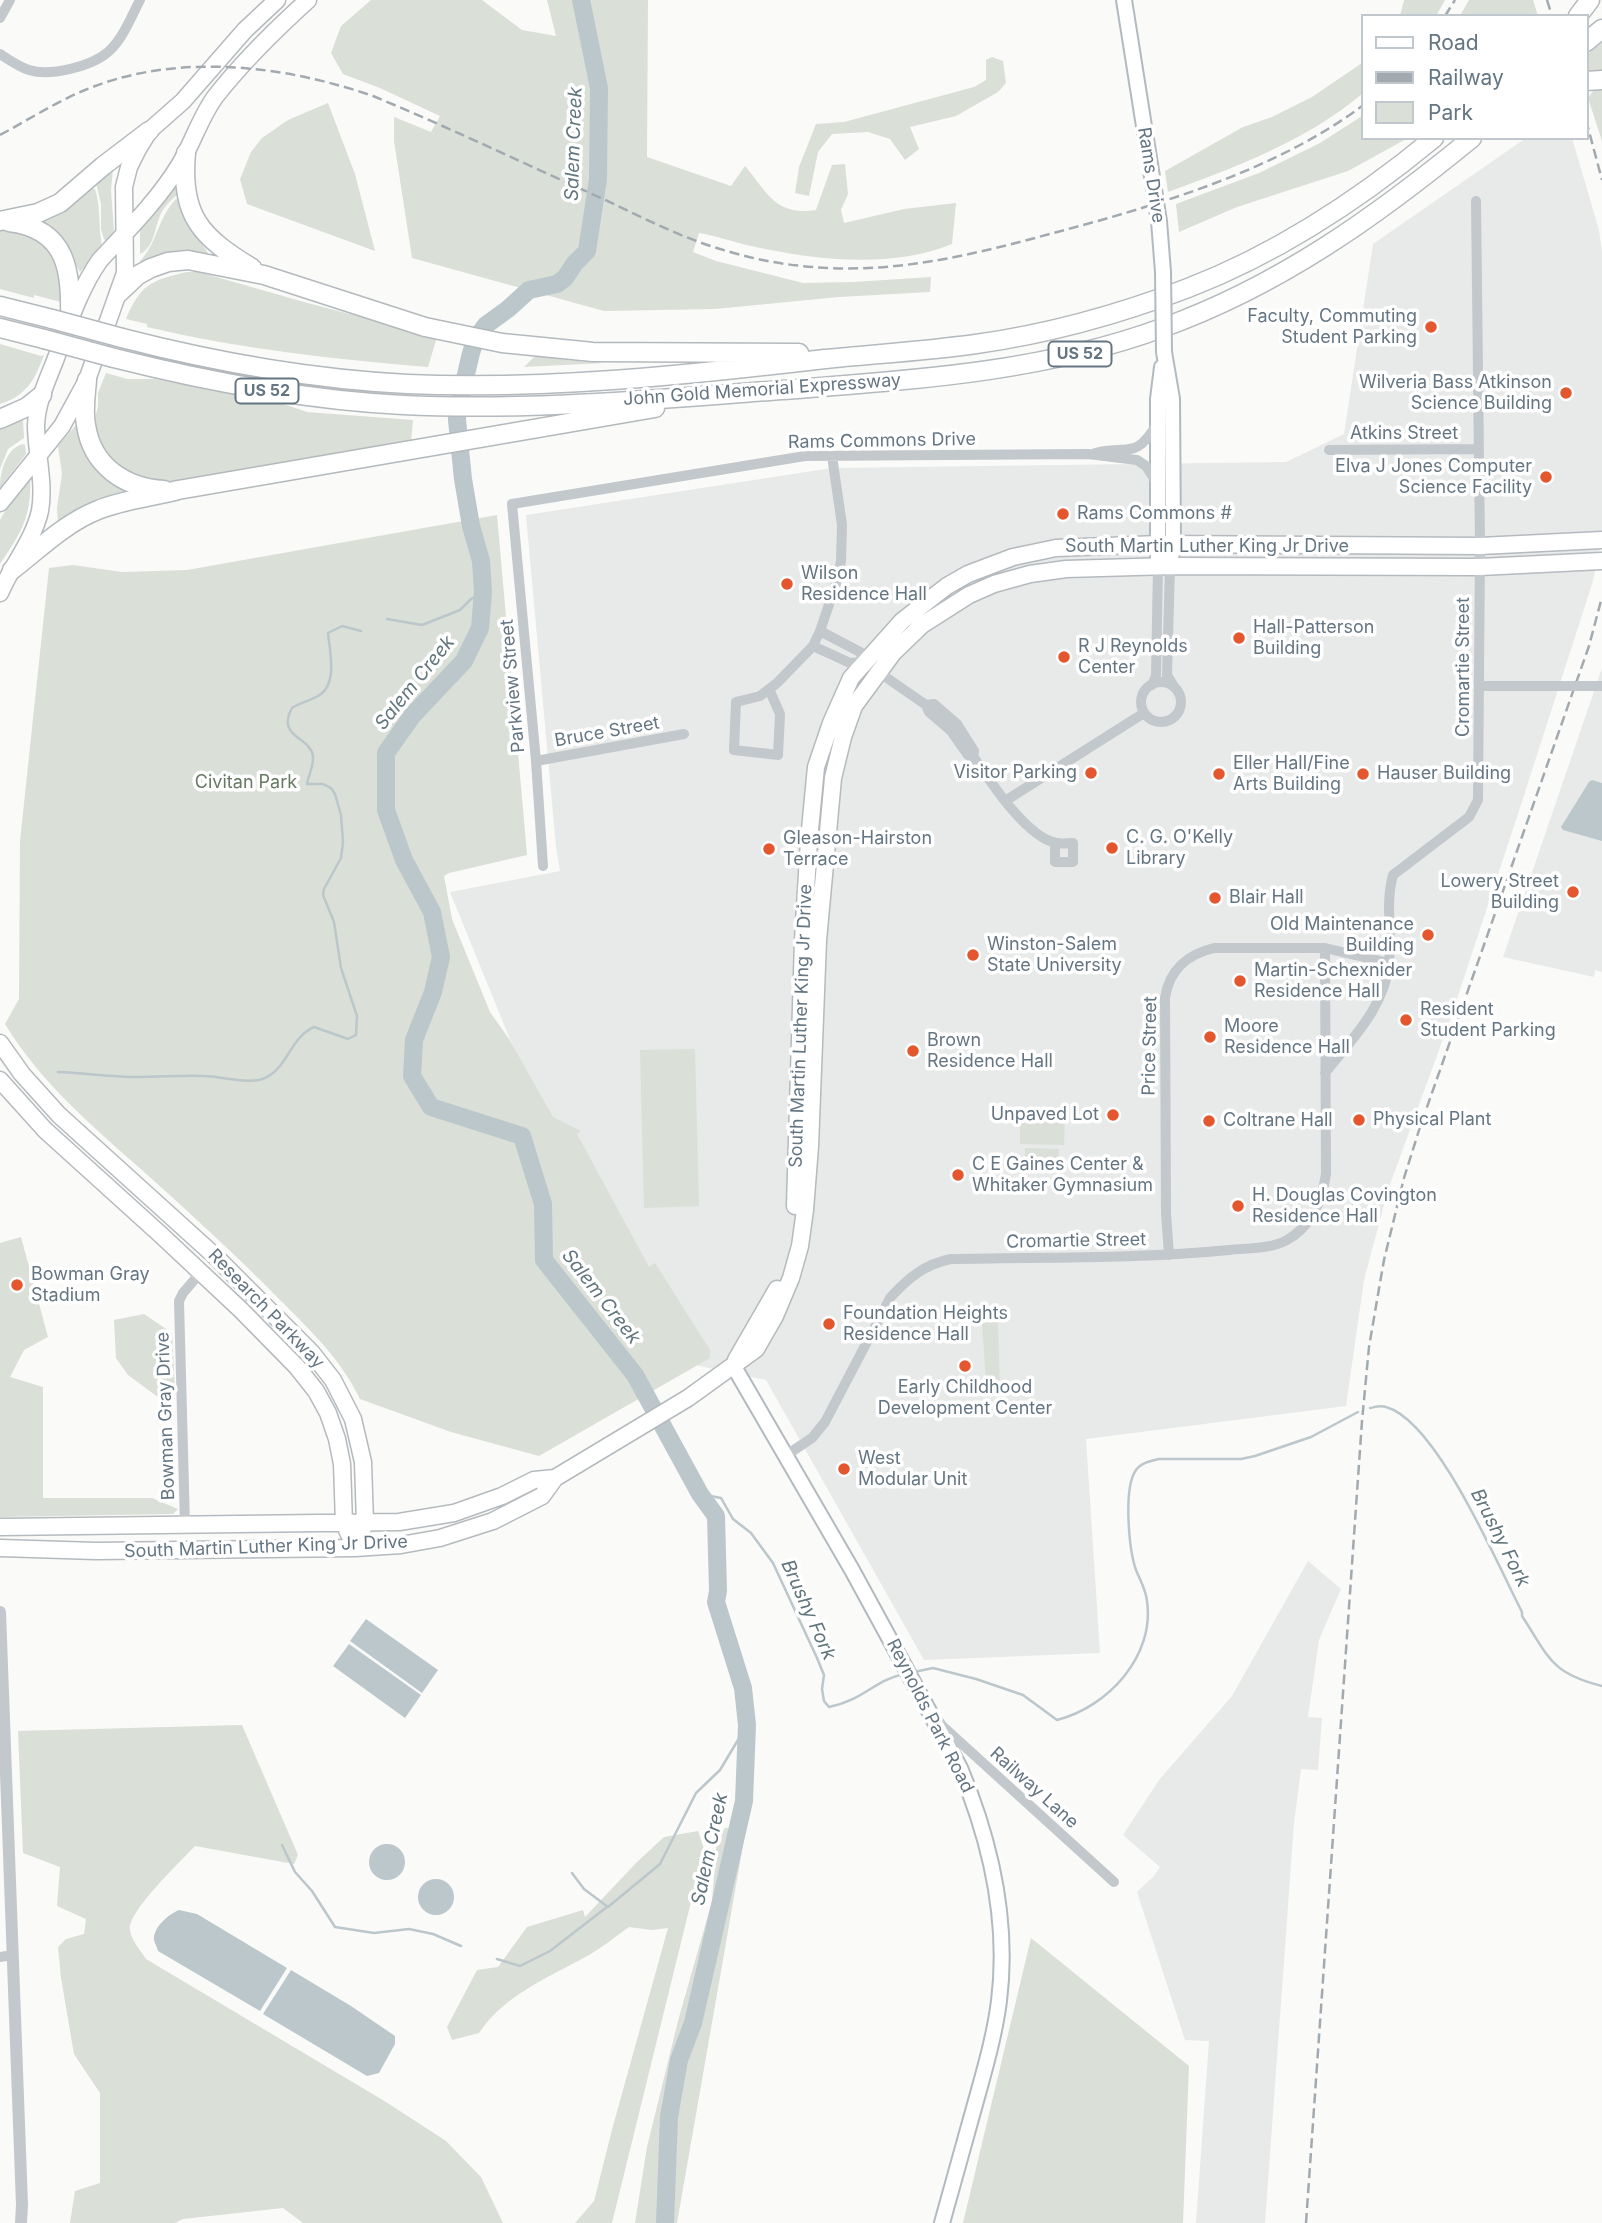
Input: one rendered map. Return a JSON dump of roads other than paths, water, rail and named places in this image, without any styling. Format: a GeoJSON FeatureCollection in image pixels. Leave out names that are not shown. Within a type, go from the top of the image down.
{"type":"FeatureCollection","features":[{"type":"Feature","properties":{"kind":"highway"},"geometry":{"type":"LineString","coordinates":[[1580,14],[1591,0]]}},
{"type":"Feature","properties":{"kind":"highway"},"geometry":{"type":"LineString","coordinates":[[0,221],[38,213],[60,203],[149,131]]}},
{"type":"Feature","properties":{"kind":"highway","name":"John Gold Memorial Expressway"},"geometry":{"type":"LineString","coordinates":[[0,306],[193,355],[262,368],[344,379],[429,384],[510,385],[758,367],[978,344],[1052,330],[1119,312],[1189,288],[1259,256],[1324,220],[1384,178],[1432,140]]}},
{"type":"Feature","properties":{"kind":"highway","name":"John Gold Memorial Expressway"},"geometry":{"type":"LineString","coordinates":[[0,328],[178,374],[259,389],[354,401],[423,405],[504,407],[763,391],[982,373],[1069,356],[1164,328],[1233,298],[1336,240],[1399,197],[1470,140]]}},
{"type":"Feature","properties":{"kind":"highway"},"geometry":{"type":"LineString","coordinates":[[186,153],[184,175],[187,195],[201,228],[216,245],[264,275]]}},
{"type":"Feature","properties":{"kind":"highway"},"geometry":{"type":"LineString","coordinates":[[0,221],[37,230],[61,251],[70,279],[61,320]]}},
{"type":"Feature","properties":{"kind":"highway"},"geometry":{"type":"LineString","coordinates":[[120,293],[144,271],[178,260],[264,275],[401,320],[483,340],[531,347],[593,352],[883,353]]}},
{"type":"Feature","properties":{"kind":"highway"},"geometry":{"type":"LineString","coordinates":[[87,380],[86,427],[91,445],[101,461],[114,474],[130,483],[150,489],[178,490]]}},
{"type":"Feature","properties":{"kind":"highway"},"geometry":{"type":"LineString","coordinates":[[12,570],[61,531],[110,505],[178,490],[578,420],[763,391]]}},
{"type":"Feature","properties":{"kind":"highway"},"geometry":{"type":"LineString","coordinates":[[0,419],[18,412],[42,395]]}},
{"type":"Feature","properties":{"kind":"main road"},"geometry":{"type":"LineString","coordinates":[[0,503],[62,426],[87,380],[120,293],[126,262],[123,196],[133,157],[149,131],[188,96],[237,39],[277,0]]}},
{"type":"Feature","properties":{"kind":"main road"},"geometry":{"type":"LineString","coordinates":[[0,593],[30,538],[40,510],[36,422],[61,320],[96,265],[168,181],[186,153],[206,110],[237,70],[309,0]]}},
{"type":"Feature","properties":{"kind":"main road","name":"Rams Drive"},"geometry":{"type":"LineString","coordinates":[[1124,0],[1159,222],[1163,272],[1164,352],[1158,422],[1159,486],[1166,544]]}},
{"type":"Feature","properties":{"kind":"main road","name":"Rams Drive"},"geometry":{"type":"LineString","coordinates":[[1164,352],[1172,399],[1166,544]]}},
{"type":"Feature","properties":{"kind":"main road","name":"South Martin Luther King Jr Drive"},"geometry":{"type":"LineString","coordinates":[[0,1548],[96,1551],[355,1548],[421,1542],[476,1527],[542,1496],[555,1478],[688,1398],[756,1349],[775,1316],[800,1246],[810,1146],[818,940],[833,778],[843,737],[871,667],[902,621],[947,586],[968,574],[1038,550],[1100,545],[1480,546],[1602,540]]}},
{"type":"Feature","properties":{"kind":"main road"},"geometry":{"type":"LineString","coordinates":[[1164,566],[1166,544]]}},
{"type":"Feature","properties":{"kind":"main road","name":"South Martin Luther King Jr Drive"},"geometry":{"type":"LineString","coordinates":[[871,667],[893,653],[922,625],[969,595],[1020,576],[1057,570],[1164,566],[1480,567],[1602,561]]}},
{"type":"Feature","properties":{"kind":"main road","name":"Research Parkway"},"geometry":{"type":"LineString","coordinates":[[0,1043],[22,1074],[59,1115],[216,1257],[324,1367],[341,1392],[357,1434],[363,1462],[365,1523],[355,1548]]}},
{"type":"Feature","properties":{"kind":"main road","name":"Research Parkway"},"geometry":{"type":"LineString","coordinates":[[2,1086],[45,1130],[201,1272],[297,1367],[323,1402],[333,1426],[340,1451],[344,1523],[355,1548]]}},
{"type":"Feature","properties":{"kind":"main road","name":"Reynolds Park Road"},"geometry":{"type":"LineString","coordinates":[[733,1365],[852,1570],[960,1768],[981,1824],[995,1879],[1002,1940],[995,2025],[942,2223]]}},
{"type":"Feature","properties":{"kind":"main road","name":"South Martin Luther King Jr Drive"},"geometry":{"type":"LineString","coordinates":[[0,1527],[365,1523],[418,1520],[486,1503],[534,1480],[555,1478]]}},
{"type":"Feature","properties":{"kind":"main road"},"geometry":{"type":"LineString","coordinates":[[0,1541],[5,1538],[87,1526]]}},
{"type":"Feature","properties":{"kind":"street"},"geometry":{"type":"LineString","coordinates":[[0,18],[10,0]]}},
{"type":"Feature","properties":{"kind":"street"},"geometry":{"type":"LineString","coordinates":[[0,54],[30,70],[48,72],[97,59],[118,41],[141,0]]}},
{"type":"Feature","properties":{"kind":"street","name":"Cromartie Street"},"geometry":{"type":"LineString","coordinates":[[1325,1073],[1376,1006],[1383,992],[1389,963],[1389,916],[1393,875],[1469,817],[1477,805],[1479,794],[1480,546],[1476,201]]}},
{"type":"Feature","properties":{"kind":"street"},"geometry":{"type":"LineString","coordinates":[[1088,454],[1135,448],[1145,442],[1158,422]]}},
{"type":"Feature","properties":{"kind":"street","name":"Atkins Street"},"geometry":{"type":"LineString","coordinates":[[1329,450],[1479,449]]}},
{"type":"Feature","properties":{"kind":"street"},"geometry":{"type":"LineString","coordinates":[[1088,454],[1139,461],[1148,468],[1159,486]]}},
{"type":"Feature","properties":{"kind":"street","name":"Rams Commons Drive"},"geometry":{"type":"LineString","coordinates":[[512,504],[775,460],[832,456],[1088,454]]}},
{"type":"Feature","properties":{"kind":"street"},"geometry":{"type":"LineString","coordinates":[[768,689],[780,714],[778,755],[734,750],[736,702],[760,696],[813,646],[835,587],[841,561],[842,525],[832,456]]}},
{"type":"Feature","properties":{"kind":"street","name":"Parkview Street"},"geometry":{"type":"LineString","coordinates":[[512,504],[543,866]]}},
{"type":"Feature","properties":{"kind":"street"},"geometry":{"type":"LineString","coordinates":[[1164,566],[1167,675],[1181,702],[1173,719],[1156,722],[1144,713],[1142,698],[1156,676],[1164,566]]}},
{"type":"Feature","properties":{"kind":"street"},"geometry":{"type":"LineString","coordinates":[[820,631],[860,652],[871,667],[926,705],[934,704],[951,717],[962,738],[974,751],[973,757],[1005,801],[1026,824],[1055,843]]}},
{"type":"Feature","properties":{"kind":"street"},"geometry":{"type":"LineString","coordinates":[[813,646],[850,663],[871,667]]}},
{"type":"Feature","properties":{"kind":"street"},"geometry":{"type":"LineString","coordinates":[[1152,685],[1164,683],[1175,688]]}},
{"type":"Feature","properties":{"kind":"street"},"geometry":{"type":"LineString","coordinates":[[1479,686],[1602,686]]}},
{"type":"Feature","properties":{"kind":"street"},"geometry":{"type":"LineString","coordinates":[[1005,801],[1144,713]]}},
{"type":"Feature","properties":{"kind":"street","name":"Bruce Street"},"geometry":{"type":"LineString","coordinates":[[536,761],[684,734]]}},
{"type":"Feature","properties":{"kind":"street","name":"Price Street"},"geometry":{"type":"LineString","coordinates":[[1169,1255],[1164,1063],[1166,989],[1178,967],[1199,952],[1214,948],[1325,948],[1389,963]]}},
{"type":"Feature","properties":{"kind":"street","name":"Cromartie Street"},"geometry":{"type":"LineString","coordinates":[[785,1456],[811,1438],[825,1422],[890,1298],[902,1284],[927,1266],[951,1259],[1169,1255],[1268,1246],[1285,1242],[1311,1219],[1323,1196],[1326,1174],[1325,948]]}},
{"type":"Feature","properties":{"kind":"street"},"geometry":{"type":"LineString","coordinates":[[2,1086],[22,1074]]}},
{"type":"Feature","properties":{"kind":"street","name":"Bowman Gray Drive"},"geometry":{"type":"LineString","coordinates":[[185,1525],[179,1301],[201,1272]]}},
{"type":"Feature","properties":{"kind":"street"},"geometry":{"type":"LineString","coordinates":[[0,1612],[6,1956],[21,2223]]}},
{"type":"Feature","properties":{"kind":"street","name":"Railway Lane"},"geometry":{"type":"LineString","coordinates":[[933,1718],[1114,1882]]}},
{"type":"Feature","properties":{"kind":"waterway","name":"Salem Creek"},"geometry":{"type":"LineString","coordinates":[[581,0],[599,88],[598,179],[587,251],[565,278],[557,284],[529,290],[486,325],[476,338],[457,420],[463,479],[471,526],[481,561],[483,592],[480,628],[464,661],[412,716],[386,753],[386,810],[404,860],[432,912],[441,957],[433,992],[414,1040],[412,1076],[431,1107],[522,1136],[543,1204],[544,1260],[635,1375],[700,1494],[716,1516],[716,1602],[743,1688],[747,1725],[744,1801],[693,2023],[679,2060],[669,2117],[665,2223]]}},
{"type":"Feature","properties":{"kind":"waterway"},"geometry":{"type":"LineString","coordinates":[[387,619],[422,625],[460,610],[483,592]]}},
{"type":"Feature","properties":{"kind":"waterway"},"geometry":{"type":"LineString","coordinates":[[58,1072],[129,1077],[204,1076],[253,1081],[261,1080],[274,1072],[300,1037],[314,1027],[348,1039],[356,1035],[357,1016],[341,968],[334,922],[323,895],[341,858],[341,815],[331,788],[323,784],[307,784],[313,763],[311,749],[291,731],[288,718],[292,708],[318,696],[328,684],[331,668],[328,633],[342,626],[361,631]]}},
{"type":"Feature","properties":{"kind":"waterway","name":"Brushy Fork"},"geometry":{"type":"LineString","coordinates":[[1370,1408],[1386,1407],[1405,1418],[1425,1438],[1464,1497],[1522,1616],[1545,1653],[1571,1675],[1602,1686]]}},
{"type":"Feature","properties":{"kind":"waterway","name":"Brushy Fork"},"geometry":{"type":"LineString","coordinates":[[914,1672],[933,1668],[976,1679],[1023,1695],[1057,1720],[1094,1704],[1124,1676],[1143,1641],[1148,1621],[1146,1597],[1133,1561],[1129,1534],[1128,1504],[1136,1470],[1159,1459],[1241,1459],[1255,1456],[1311,1437],[1358,1412]]}},
{"type":"Feature","properties":{"kind":"waterway","name":"Brushy Fork"},"geometry":{"type":"LineString","coordinates":[[700,1494],[721,1498],[733,1519],[751,1533],[773,1563],[824,1675],[822,1689],[824,1701],[829,1707],[851,1700],[904,1674]]}},
{"type":"Feature","properties":{"kind":"waterway"},"geometry":{"type":"LineString","coordinates":[[572,1873],[584,1889],[608,1907],[660,1864],[696,1793],[720,1770],[747,1725]]}},
{"type":"Feature","properties":{"kind":"waterway"},"geometry":{"type":"LineString","coordinates":[[282,1845],[295,1872],[312,1891],[335,1927],[374,1933],[409,1929],[433,1934],[461,1946]]}},
{"type":"Feature","properties":{"kind":"waterway"},"geometry":{"type":"LineString","coordinates":[[497,1959],[520,1966],[550,1951],[607,1907]]}},
{"type":"Feature","properties":{"kind":"railway"},"geometry":{"type":"LineString","coordinates":[[1446,14],[1455,0]]}},
{"type":"Feature","properties":{"kind":"railway"},"geometry":{"type":"LineString","coordinates":[[1547,0],[1551,14]]}},
{"type":"Feature","properties":{"kind":"railway"},"geometry":{"type":"LineString","coordinates":[[0,135],[74,95],[120,78],[192,67],[266,70],[339,85],[373,96],[663,227],[711,246],[779,263],[851,268],[893,266],[966,255],[1139,209],[1256,166],[1294,148],[1360,107]]}},
{"type":"Feature","properties":{"kind":"railway"},"geometry":{"type":"LineString","coordinates":[[1588,128],[1602,180]]}},
{"type":"Feature","properties":{"kind":"railway"},"geometry":{"type":"LineString","coordinates":[[1306,2223],[1362,1421],[1369,1347],[1384,1260],[1404,1178],[1420,1127],[1589,646],[1602,597]]}},
{"type":"Feature","properties":{"kind":"place","name":"Faculty, Commuting Student Parking"},"geometry":{"type":"Point","coordinates":[1431,327]}},
{"type":"Feature","properties":{"kind":"place","name":"Wilveria Bass Atkinson Science Building"},"geometry":{"type":"Point","coordinates":[1566,393]}},
{"type":"Feature","properties":{"kind":"place","name":"Elva J Jones Computer Science Facility"},"geometry":{"type":"Point","coordinates":[1546,477]}},
{"type":"Feature","properties":{"kind":"place","name":"Rams Commons #"},"geometry":{"type":"Point","coordinates":[1063,514]}},
{"type":"Feature","properties":{"kind":"place","name":"Wilson Residence Hall"},"geometry":{"type":"Point","coordinates":[787,584]}},
{"type":"Feature","properties":{"kind":"place","name":"Hall-Patterson Building"},"geometry":{"type":"Point","coordinates":[1239,638]}},
{"type":"Feature","properties":{"kind":"place","name":"R J Reynolds Center"},"geometry":{"type":"Point","coordinates":[1064,657]}},
{"type":"Feature","properties":{"kind":"place","name":"Visitor Parking"},"geometry":{"type":"Point","coordinates":[1091,773]}},
{"type":"Feature","properties":{"kind":"place","name":"Eller Hall/Fine Arts Building"},"geometry":{"type":"Point","coordinates":[1219,774]}},
{"type":"Feature","properties":{"kind":"place","name":"Hauser Building"},"geometry":{"type":"Point","coordinates":[1363,774]}},
{"type":"Feature","properties":{"kind":"place","name":"C. G. O'Kelly Library"},"geometry":{"type":"Point","coordinates":[1112,848]}},
{"type":"Feature","properties":{"kind":"place","name":"Gleason-Hairston Terrace"},"geometry":{"type":"Point","coordinates":[769,849]}},
{"type":"Feature","properties":{"kind":"place","name":"Lowery Street Building"},"geometry":{"type":"Point","coordinates":[1573,892]}},
{"type":"Feature","properties":{"kind":"place","name":"Blair Hall"},"geometry":{"type":"Point","coordinates":[1215,898]}},
{"type":"Feature","properties":{"kind":"place","name":"Old Maintenance Building"},"geometry":{"type":"Point","coordinates":[1428,935]}},
{"type":"Feature","properties":{"kind":"place","name":"Winston-Salem State University"},"geometry":{"type":"Point","coordinates":[973,955]}},
{"type":"Feature","properties":{"kind":"place","name":"Martin-Schexnider Residence Hall"},"geometry":{"type":"Point","coordinates":[1240,981]}},
{"type":"Feature","properties":{"kind":"place","name":"Resident Student Parking"},"geometry":{"type":"Point","coordinates":[1406,1020]}},
{"type":"Feature","properties":{"kind":"place","name":"Moore Residence Hall"},"geometry":{"type":"Point","coordinates":[1210,1037]}},
{"type":"Feature","properties":{"kind":"place","name":"Brown Residence Hall"},"geometry":{"type":"Point","coordinates":[913,1051]}},
{"type":"Feature","properties":{"kind":"place","name":"Unpaved Lot"},"geometry":{"type":"Point","coordinates":[1113,1115]}},
{"type":"Feature","properties":{"kind":"place","name":"Physical Plant"},"geometry":{"type":"Point","coordinates":[1359,1120]}},
{"type":"Feature","properties":{"kind":"place","name":"Coltrane Hall"},"geometry":{"type":"Point","coordinates":[1209,1121]}},
{"type":"Feature","properties":{"kind":"place","name":"C E Gaines Center & Whitaker Gymnasium"},"geometry":{"type":"Point","coordinates":[958,1175]}},
{"type":"Feature","properties":{"kind":"place","name":"H. Douglas Covington Residence Hall"},"geometry":{"type":"Point","coordinates":[1238,1206]}},
{"type":"Feature","properties":{"kind":"place","name":"Bowman Gray Stadium"},"geometry":{"type":"Point","coordinates":[17,1285]}},
{"type":"Feature","properties":{"kind":"place","name":"Foundation Heights Residence Hall"},"geometry":{"type":"Point","coordinates":[829,1324]}},
{"type":"Feature","properties":{"kind":"place","name":"Early Childhood Development Center"},"geometry":{"type":"Point","coordinates":[965,1366]}},
{"type":"Feature","properties":{"kind":"place","name":"West Modular Unit"},"geometry":{"type":"Point","coordinates":[844,1469]}},
{"type":"Feature","properties":{"kind":"park label","name":"Civitan Park"},"geometry":{"type":"Point","coordinates":[246,783]}}]}
